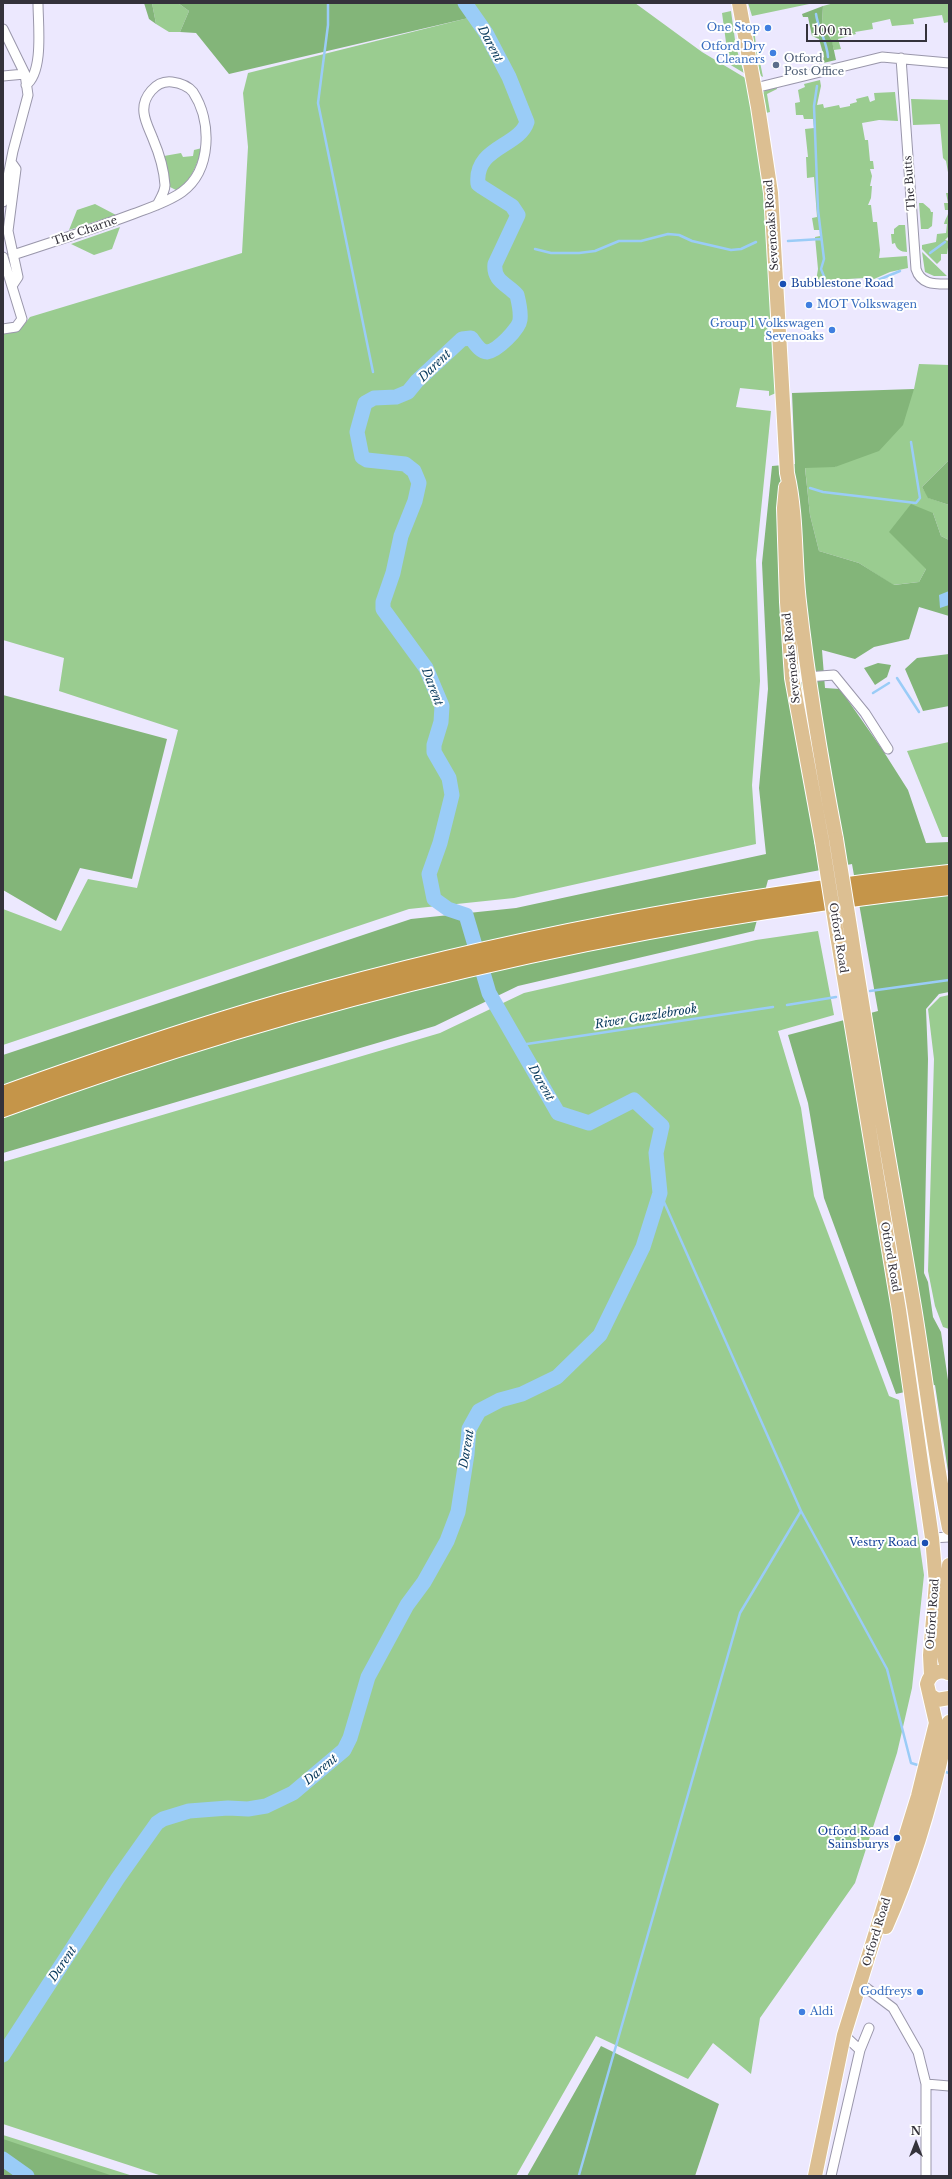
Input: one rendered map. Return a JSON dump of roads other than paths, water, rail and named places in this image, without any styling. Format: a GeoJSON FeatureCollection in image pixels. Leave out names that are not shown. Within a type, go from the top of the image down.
{"type":"FeatureCollection","features":[{"type":"Feature","properties":{"kind":"highway"},"geometry":{"type":"LineString","coordinates":[[3,1094],[231,1017],[426,971],[720,903],[861,883],[949,873]]}},
{"type":"Feature","properties":{"kind":"highway"},"geometry":{"type":"LineString","coordinates":[[522,949],[634,933],[777,908],[949,887]]}},
{"type":"Feature","properties":{"kind":"highway"},"geometry":{"type":"LineString","coordinates":[[3,1109],[114,1069],[426,971]]}},
{"type":"Feature","properties":{"kind":"main road","name":"Sevenoaks Road"},"geometry":{"type":"LineString","coordinates":[[739,3],[764,140],[773,216],[787,473],[784,508],[787,602],[792,678],[829,840]]}},
{"type":"Feature","properties":{"kind":"main road","name":"Sevenoaks Road"},"geometry":{"type":"LineString","coordinates":[[787,473],[794,500],[799,600],[829,840]]}},
{"type":"Feature","properties":{"kind":"main road","name":"Otford Road"},"geometry":{"type":"LineString","coordinates":[[829,840],[844,934],[874,1081],[914,1308],[939,1479],[949,1528]]}},
{"type":"Feature","properties":{"kind":"main road","name":"Otford Road"},"geometry":{"type":"LineString","coordinates":[[815,2176],[844,2035],[918,1796],[936,1723],[927,1684],[931,1675],[930,1654],[936,1583],[932,1538],[899,1310],[860,1084],[844,934]]}},
{"type":"Feature","properties":{"kind":"main road","name":"Otford Road"},"geometry":{"type":"LineString","coordinates":[[931,1675],[941,1671],[949,1673],[944,1652],[949,1565]]}},
{"type":"Feature","properties":{"kind":"main road"},"geometry":{"type":"LineString","coordinates":[[930,1695],[937,1700],[949,1698]]}},
{"type":"Feature","properties":{"kind":"main road","name":"Otford Road"},"geometry":{"type":"LineString","coordinates":[[861,1984],[896,1904],[924,1818],[949,1722]]}},
{"type":"Feature","properties":{"kind":"street"},"geometry":{"type":"LineString","coordinates":[[26,85],[32,81],[38,64],[38,3]]}},
{"type":"Feature","properties":{"kind":"street"},"geometry":{"type":"LineString","coordinates":[[3,29],[24,74],[28,95],[27,107],[11,162],[3,202]]}},
{"type":"Feature","properties":{"kind":"street"},"geometry":{"type":"LineString","coordinates":[[755,88],[880,57],[949,63]]}},
{"type":"Feature","properties":{"kind":"street","name":"The Butts"},"geometry":{"type":"LineString","coordinates":[[901,58],[916,269],[919,276],[926,282],[949,284]]}},
{"type":"Feature","properties":{"kind":"street"},"geometry":{"type":"LineString","coordinates":[[3,76],[24,74]]}},
{"type":"Feature","properties":{"kind":"street","name":"The Charne"},"geometry":{"type":"LineString","coordinates":[[13,255],[157,205],[182,192],[189,186],[197,176],[206,149],[206,134],[198,100],[191,89],[181,83],[162,82],[152,90],[144,111],[145,118],[160,158],[164,178],[165,187],[157,205]]}},
{"type":"Feature","properties":{"kind":"street"},"geometry":{"type":"LineString","coordinates":[[11,162],[16,169],[8,231],[18,277],[12,286]]}},
{"type":"Feature","properties":{"kind":"street"},"geometry":{"type":"LineString","coordinates":[[3,257],[22,316],[21,321],[13,329],[3,329]]}},
{"type":"Feature","properties":{"kind":"street"},"geometry":{"type":"LineString","coordinates":[[792,678],[809,678],[834,675],[864,713],[888,749]]}},
{"type":"Feature","properties":{"kind":"street"},"geometry":{"type":"LineString","coordinates":[[932,1538],[949,1537]]}},
{"type":"Feature","properties":{"kind":"street"},"geometry":{"type":"LineString","coordinates":[[861,1984],[892,2008],[918,2052],[926,2084],[926,2176]]}},
{"type":"Feature","properties":{"kind":"street"},"geometry":{"type":"LineString","coordinates":[[830,2176],[860,2050],[869,2028]]}},
{"type":"Feature","properties":{"kind":"street"},"geometry":{"type":"LineString","coordinates":[[844,2035],[860,2050]]}},
{"type":"Feature","properties":{"kind":"street"},"geometry":{"type":"LineString","coordinates":[[926,2084],[949,2086]]}},
{"type":"Feature","properties":{"kind":"water"},"geometry":{"type":"Polygon","coordinates":[[[949,591],[949,605],[940,608],[939,595],[949,591]]]}},
{"type":"Feature","properties":{"kind":"waterway"},"geometry":{"type":"LineString","coordinates":[[328,3],[328,25],[318,103],[373,372]]}},
{"type":"Feature","properties":{"kind":"waterway","name":"Darent"},"geometry":{"type":"LineString","coordinates":[[3,2055],[118,1878],[157,1823],[163,1819],[189,1811],[228,1808],[248,1809],[266,1806],[293,1793],[344,1750],[350,1738],[368,1677],[407,1605],[424,1582],[447,1541],[458,1512],[467,1454],[469,1429],[479,1411],[500,1400],[522,1394],[557,1377],[600,1335],[643,1247],[660,1193],[656,1153],[662,1126],[634,1100],[589,1123],[558,1113],[489,993],[466,915],[448,909],[434,899],[429,874],[440,843],[452,795],[449,778],[434,752],[434,745],[441,722],[442,706],[426,668],[383,609],[383,602],[393,573],[401,536],[415,501],[419,483],[414,471],[405,464],[367,460],[362,457],[357,432],[365,403],[374,398],[396,397],[408,392],[417,381],[462,339],[471,338],[482,351],[491,351],[502,344],[512,334],[520,320],[517,295],[498,278],[495,270],[495,264],[518,215],[512,206],[478,184],[479,172],[483,162],[498,148],[515,137],[527,122],[509,77],[486,33],[465,3]]}},
{"type":"Feature","properties":{"kind":"waterway"},"geometry":{"type":"LineString","coordinates":[[816,14],[828,57]]}},
{"type":"Feature","properties":{"kind":"waterway"},"geometry":{"type":"LineString","coordinates":[[817,86],[814,106],[818,210],[824,259],[821,269],[825,279]]}},
{"type":"Feature","properties":{"kind":"waterway"},"geometry":{"type":"LineString","coordinates":[[535,249],[551,253],[579,253],[595,251],[619,241],[641,241],[668,234],[679,235],[692,241],[731,250],[741,249],[756,242]]}},
{"type":"Feature","properties":{"kind":"waterway"},"geometry":{"type":"LineString","coordinates":[[788,241],[821,239]]}},
{"type":"Feature","properties":{"kind":"waterway"},"geometry":{"type":"LineString","coordinates":[[930,253],[945,242]]}},
{"type":"Feature","properties":{"kind":"waterway"},"geometry":{"type":"LineString","coordinates":[[866,285],[900,271]]}},
{"type":"Feature","properties":{"kind":"waterway"},"geometry":{"type":"LineString","coordinates":[[810,488],[823,492],[916,503],[920,498],[911,442]]}},
{"type":"Feature","properties":{"kind":"waterway"},"geometry":{"type":"LineString","coordinates":[[897,678],[919,712]]}},
{"type":"Feature","properties":{"kind":"waterway"},"geometry":{"type":"LineString","coordinates":[[873,693],[889,683]]}},
{"type":"Feature","properties":{"kind":"waterway","name":"River Guzzlebrook"},"geometry":{"type":"LineString","coordinates":[[870,991],[949,980]]}},
{"type":"Feature","properties":{"kind":"waterway","name":"River Guzzlebrook"},"geometry":{"type":"LineString","coordinates":[[787,1005],[836,997]]}},
{"type":"Feature","properties":{"kind":"waterway","name":"River Guzzlebrook"},"geometry":{"type":"LineString","coordinates":[[520,1045],[773,1007]]}},
{"type":"Feature","properties":{"kind":"waterway"},"geometry":{"type":"LineString","coordinates":[[579,2175],[740,1613],[801,1511],[660,1193]]}},
{"type":"Feature","properties":{"kind":"waterway"},"geometry":{"type":"LineString","coordinates":[[801,1511],[887,1669],[911,1763],[921,1766]]}},
{"type":"Feature","properties":{"kind":"waterway"},"geometry":{"type":"LineString","coordinates":[[942,1771],[949,1773]]}},
{"type":"Feature","properties":{"kind":"waterway"},"geometry":{"type":"LineString","coordinates":[[3,2159],[27,2176]]}},
{"type":"Feature","properties":{"kind":"place","name":"One Stop"},"geometry":{"type":"Point","coordinates":[768,28]}},
{"type":"Feature","properties":{"kind":"place","name":"Otford Dry Cleaners"},"geometry":{"type":"Point","coordinates":[773,53]}},
{"type":"Feature","properties":{"kind":"place","name":"Otford Post Office"},"geometry":{"type":"Point","coordinates":[776,65]}},
{"type":"Feature","properties":{"kind":"place","name":"Bubblestone Road"},"geometry":{"type":"Point","coordinates":[783,284]}},
{"type":"Feature","properties":{"kind":"place","name":"MOT Volkswagen"},"geometry":{"type":"Point","coordinates":[809,305]}},
{"type":"Feature","properties":{"kind":"place","name":"Group 1 Volkswagen Sevenoaks"},"geometry":{"type":"Point","coordinates":[832,330]}},
{"type":"Feature","properties":{"kind":"place","name":"Vestry Road"},"geometry":{"type":"Point","coordinates":[925,1543]}},
{"type":"Feature","properties":{"kind":"place","name":"Otford Road Sainsburys"},"geometry":{"type":"Point","coordinates":[897,1838]}},
{"type":"Feature","properties":{"kind":"place","name":"Godfreys"},"geometry":{"type":"Point","coordinates":[920,1992]}},
{"type":"Feature","properties":{"kind":"place","name":"Aldi"},"geometry":{"type":"Point","coordinates":[802,2012]}}]}
